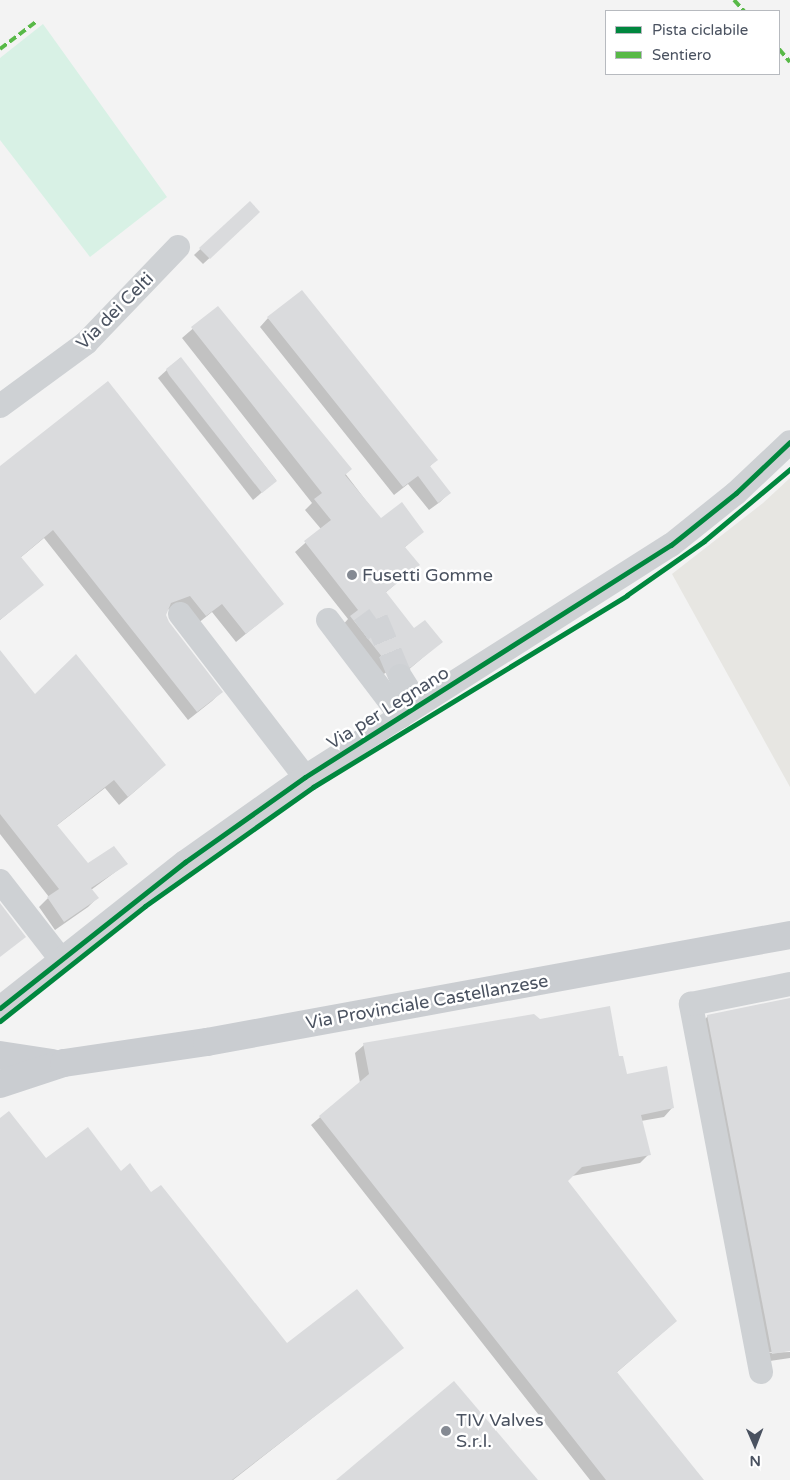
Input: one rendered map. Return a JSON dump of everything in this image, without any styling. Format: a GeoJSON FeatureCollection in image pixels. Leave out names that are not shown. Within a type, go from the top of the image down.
{"type":"FeatureCollection","features":[{"type":"Feature","properties":{"kind":"main road","name":"Via Provinciale Castellanzese"},"geometry":{"type":"LineString","coordinates":[[0,1084],[64,1063],[207,1042],[790,935]]}},
{"type":"Feature","properties":{"kind":"main road","name":"Via Provinciale Castellanzese"},"geometry":{"type":"LineString","coordinates":[[0,1055],[27,1061],[64,1063]]}},
{"type":"Feature","properties":{"kind":"street","name":"Via dei Celti"},"geometry":{"type":"LineString","coordinates":[[0,406],[86,343],[178,247]]}},
{"type":"Feature","properties":{"kind":"street","name":"Via per Legnano"},"geometry":{"type":"LineString","coordinates":[[1,1008],[60,958],[185,862],[305,777],[671,545],[736,493],[790,442]]}},
{"type":"Feature","properties":{"kind":"street"},"geometry":{"type":"LineString","coordinates":[[180,614],[305,777]]}},
{"type":"Feature","properties":{"kind":"street"},"geometry":{"type":"LineString","coordinates":[[328,620],[353,636],[409,711]]}},
{"type":"Feature","properties":{"kind":"street"},"geometry":{"type":"LineString","coordinates":[[400,676],[409,711]]}},
{"type":"Feature","properties":{"kind":"street"},"geometry":{"type":"LineString","coordinates":[[0,881],[60,958]]}},
{"type":"Feature","properties":{"kind":"street"},"geometry":{"type":"LineString","coordinates":[[761,1372],[691,1004],[790,984]]}},
{"type":"Feature","properties":{"kind":"shaded area"},"geometry":{"type":"Polygon","coordinates":[[[790,478],[790,787],[672,574],[763,503],[790,478]]]}},
{"type":"Feature","properties":{"kind":"green space"},"geometry":{"type":"Polygon","coordinates":[[[43,24],[167,197],[90,257],[0,140],[0,58],[43,24]]]}},
{"type":"Feature","properties":{"kind":"building"},"geometry":{"type":"Polygon","coordinates":[[[250,201],[260,212],[210,259],[199,248],[250,201]]]}},
{"type":"Feature","properties":{"kind":"building"},"geometry":{"type":"Polygon","coordinates":[[[302,290],[438,460],[430,466],[451,493],[438,503],[418,476],[403,487],[267,317],[302,290]]]}},
{"type":"Feature","properties":{"kind":"building"},"geometry":{"type":"Polygon","coordinates":[[[218,306],[352,469],[345,475],[381,518],[402,502],[424,532],[405,547],[420,565],[386,592],[414,628],[425,620],[443,642],[410,668],[400,662],[390,667],[350,616],[358,610],[304,541],[331,520],[314,499],[322,493],[191,327],[218,306]]]}},
{"type":"Feature","properties":{"kind":"building"},"geometry":{"type":"Polygon","coordinates":[[[181,357],[277,481],[262,493],[169,375],[166,369],[181,357]]]}},
{"type":"Feature","properties":{"kind":"building"},"geometry":{"type":"Polygon","coordinates":[[[108,381],[284,604],[246,634],[222,604],[206,616],[190,596],[171,603],[166,615],[169,622],[223,692],[197,712],[53,530],[21,557],[44,585],[0,620],[0,466],[108,381]]]}},
{"type":"Feature","properties":{"kind":"building"},"geometry":{"type":"Polygon","coordinates":[[[0,650],[35,694],[76,654],[166,765],[128,797],[114,780],[57,825],[88,863],[114,846],[128,864],[91,888],[99,898],[64,922],[47,897],[59,889],[0,814],[0,650]]]}},
{"type":"Feature","properties":{"kind":"building"},"geometry":{"type":"Polygon","coordinates":[[[0,903],[26,937],[0,957],[0,903]]]}},
{"type":"Feature","properties":{"kind":"building"},"geometry":{"type":"Polygon","coordinates":[[[790,998],[790,1351],[772,1354],[707,1015],[790,998]]]}},
{"type":"Feature","properties":{"kind":"building"},"geometry":{"type":"Polygon","coordinates":[[[610,1006],[619,1056],[623,1056],[627,1074],[667,1066],[674,1108],[641,1115],[651,1155],[582,1167],[568,1181],[677,1321],[617,1372],[704,1480],[606,1480],[319,1116],[369,1074],[363,1043],[534,1014],[540,1019],[610,1006]]]}},
{"type":"Feature","properties":{"kind":"building"},"geometry":{"type":"Polygon","coordinates":[[[9,1111],[46,1158],[88,1127],[121,1171],[130,1163],[151,1192],[161,1185],[287,1343],[357,1289],[404,1348],[232,1480],[0,1480],[0,1118],[9,1111]]]}},
{"type":"Feature","properties":{"kind":"building","name":"TIV Valves S.r.l."},"geometry":{"type":"Polygon","coordinates":[[[454,1381],[538,1480],[336,1480],[454,1381]]]}},
{"type":"Feature","properties":{"kind":"tunnel"},"geometry":{"type":"LineString","coordinates":[[361,630],[376,619],[400,676]]}},
{"type":"Feature","properties":{"kind":"marked path"},"geometry":{"type":"LineString","coordinates":[[734,0],[743,10]]}},
{"type":"Feature","properties":{"kind":"marked path"},"geometry":{"type":"LineString","coordinates":[[0,49],[37,21]]}},
{"type":"Feature","properties":{"kind":"marked path"},"geometry":{"type":"LineString","coordinates":[[780,50],[790,62]]}},
{"type":"Feature","properties":{"kind":"cycle path"},"geometry":{"type":"LineString","coordinates":[[0,1008],[185,862],[305,777],[671,545],[736,493],[790,442]]}},
{"type":"Feature","properties":{"kind":"cycle path"},"geometry":{"type":"LineString","coordinates":[[0,1021],[145,906],[313,787],[627,595],[704,541],[790,469]]}},
{"type":"Feature","properties":{"kind":"place","name":"Fusetti Gomme"},"geometry":{"type":"Point","coordinates":[352,575]}},
{"type":"Feature","properties":{"kind":"place","name":"TIV Valves S.r.l."},"geometry":{"type":"Point","coordinates":[446,1431]}}]}
